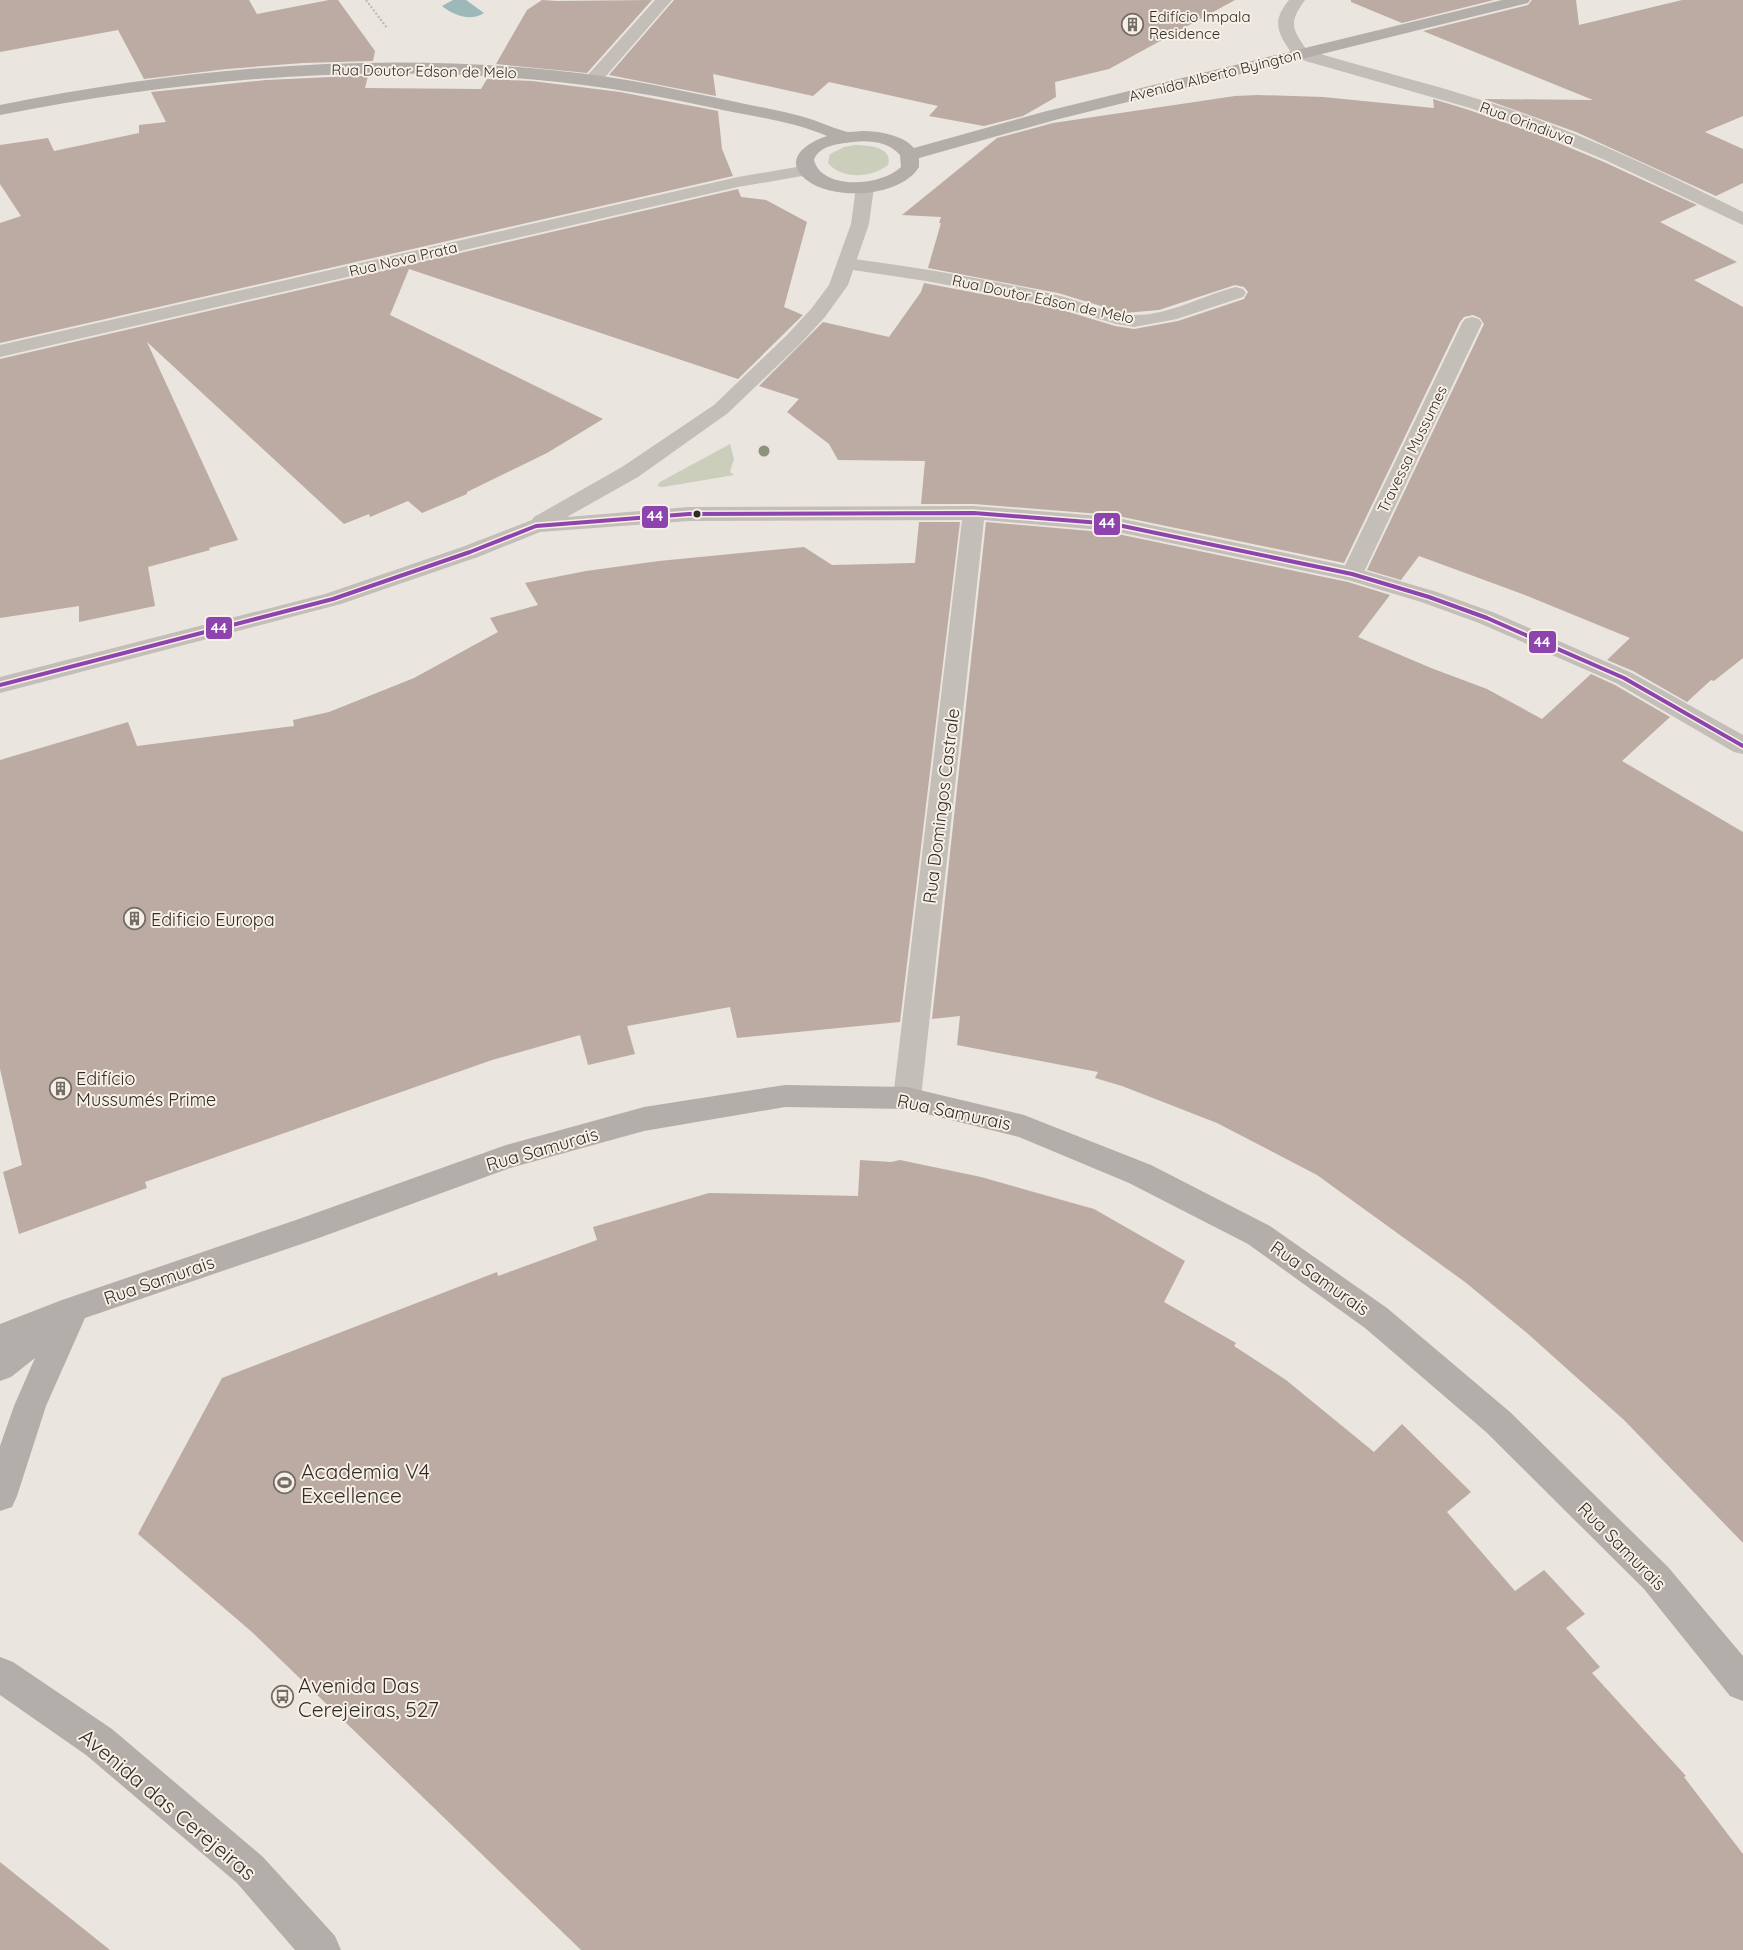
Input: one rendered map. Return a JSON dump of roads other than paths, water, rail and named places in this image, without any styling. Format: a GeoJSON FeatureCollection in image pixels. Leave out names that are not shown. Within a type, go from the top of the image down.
{"type":"FeatureCollection","features":[{"type":"Feature","properties":{"kind":"street"},"geometry":{"type":"LineString","coordinates":[[593,80],[664,0]]}},
{"type":"Feature","properties":{"kind":"street"},"geometry":{"type":"LineString","coordinates":[[1297,0],[1285,18],[1285,32],[1301,54]]}},
{"type":"Feature","properties":{"kind":"street","name":"Avenida Alberto Byington"},"geometry":{"type":"LineString","coordinates":[[910,156],[1049,116],[1522,0]]}},
{"type":"Feature","properties":{"kind":"street","name":"Rua Orindiuva"},"geometry":{"type":"LineString","coordinates":[[1301,54],[1477,104],[1563,136],[1694,194],[1743,219]]}},
{"type":"Feature","properties":{"kind":"street","name":"Rua Doutor Edson de Melo"},"geometry":{"type":"LineString","coordinates":[[0,110],[67,96],[200,78],[275,71],[346,68],[482,70],[593,80],[673,94],[811,124],[843,137]]}},
{"type":"Feature","properties":{"kind":"street"},"geometry":{"type":"LineString","coordinates":[[843,137],[877,137],[892,141],[903,148],[910,156],[911,164],[906,172],[897,179],[865,187],[830,184],[816,178],[808,170],[805,162],[808,154],[816,146],[828,140],[843,137]]}},
{"type":"Feature","properties":{"kind":"street","name":"Rua Nova Prata"},"geometry":{"type":"LineString","coordinates":[[0,351],[738,182],[808,170]]}},
{"type":"Feature","properties":{"kind":"street"},"geometry":{"type":"LineString","coordinates":[[0,685],[333,599],[470,552],[536,526],[630,472],[720,408],[793,340],[818,313],[838,285],[847,264],[860,224],[865,187]]}},
{"type":"Feature","properties":{"kind":"street","name":"Rua Doutor Edson de Melo"},"geometry":{"type":"LineString","coordinates":[[847,264],[961,281],[1062,302],[1135,321],[1166,315],[1236,293]]}},
{"type":"Feature","properties":{"kind":"street","name":"Travessa Mussumes"},"geometry":{"type":"LineString","coordinates":[[1352,574],[1472,323]]}},
{"type":"Feature","properties":{"kind":"street"},"geometry":{"type":"LineString","coordinates":[[536,526],[689,514],[974,513],[1113,524],[1352,574],[1429,597],[1487,618],[1624,678],[1743,746]]}},
{"type":"Feature","properties":{"kind":"street","name":"Rua Domingos Castrale"},"geometry":{"type":"LineString","coordinates":[[907,1098],[974,513]]}},
{"type":"Feature","properties":{"kind":"street","name":"Rua Samurais"},"geometry":{"type":"LineString","coordinates":[[0,1338],[73,1309],[305,1230],[506,1157],[644,1119],[785,1096],[907,1098],[1024,1127],[1140,1174],[1259,1235],[1376,1318],[1498,1422],[1656,1578],[1743,1684]]}},
{"type":"Feature","properties":{"kind":"street"},"geometry":{"type":"LineString","coordinates":[[0,1367],[73,1309]]}},
{"type":"Feature","properties":{"kind":"street"},"geometry":{"type":"LineString","coordinates":[[0,1496],[30,1406],[73,1309]]}},
{"type":"Feature","properties":{"kind":"street","name":"Avenida das Cerejeiras"},"geometry":{"type":"LineString","coordinates":[[0,1674],[99,1742],[250,1870],[321,1950]]}},
{"type":"Feature","properties":{"kind":"water"},"geometry":{"type":"Polygon","coordinates":[[[453,0],[466,0],[484,13],[479,16],[467,17],[451,12],[442,6],[453,0]]]}},
{"type":"Feature","properties":{"kind":"place","name":"Edifício Impala Residence"},"geometry":{"type":"Point","coordinates":[1133,25]}},
{"type":"Feature","properties":{"kind":"place","name":"Edificio Europa"},"geometry":{"type":"Point","coordinates":[135,919]}},
{"type":"Feature","properties":{"kind":"place","name":"Edifício Mussumés Prime"},"geometry":{"type":"Point","coordinates":[60,1088]}},
{"type":"Feature","properties":{"kind":"place","name":"Academia V4 Excellence"},"geometry":{"type":"Point","coordinates":[285,1483]}},
{"type":"Feature","properties":{"kind":"place","name":"Avenida Das Cerejeiras, 527"},"geometry":{"type":"Point","coordinates":[282,1697]}}]}
